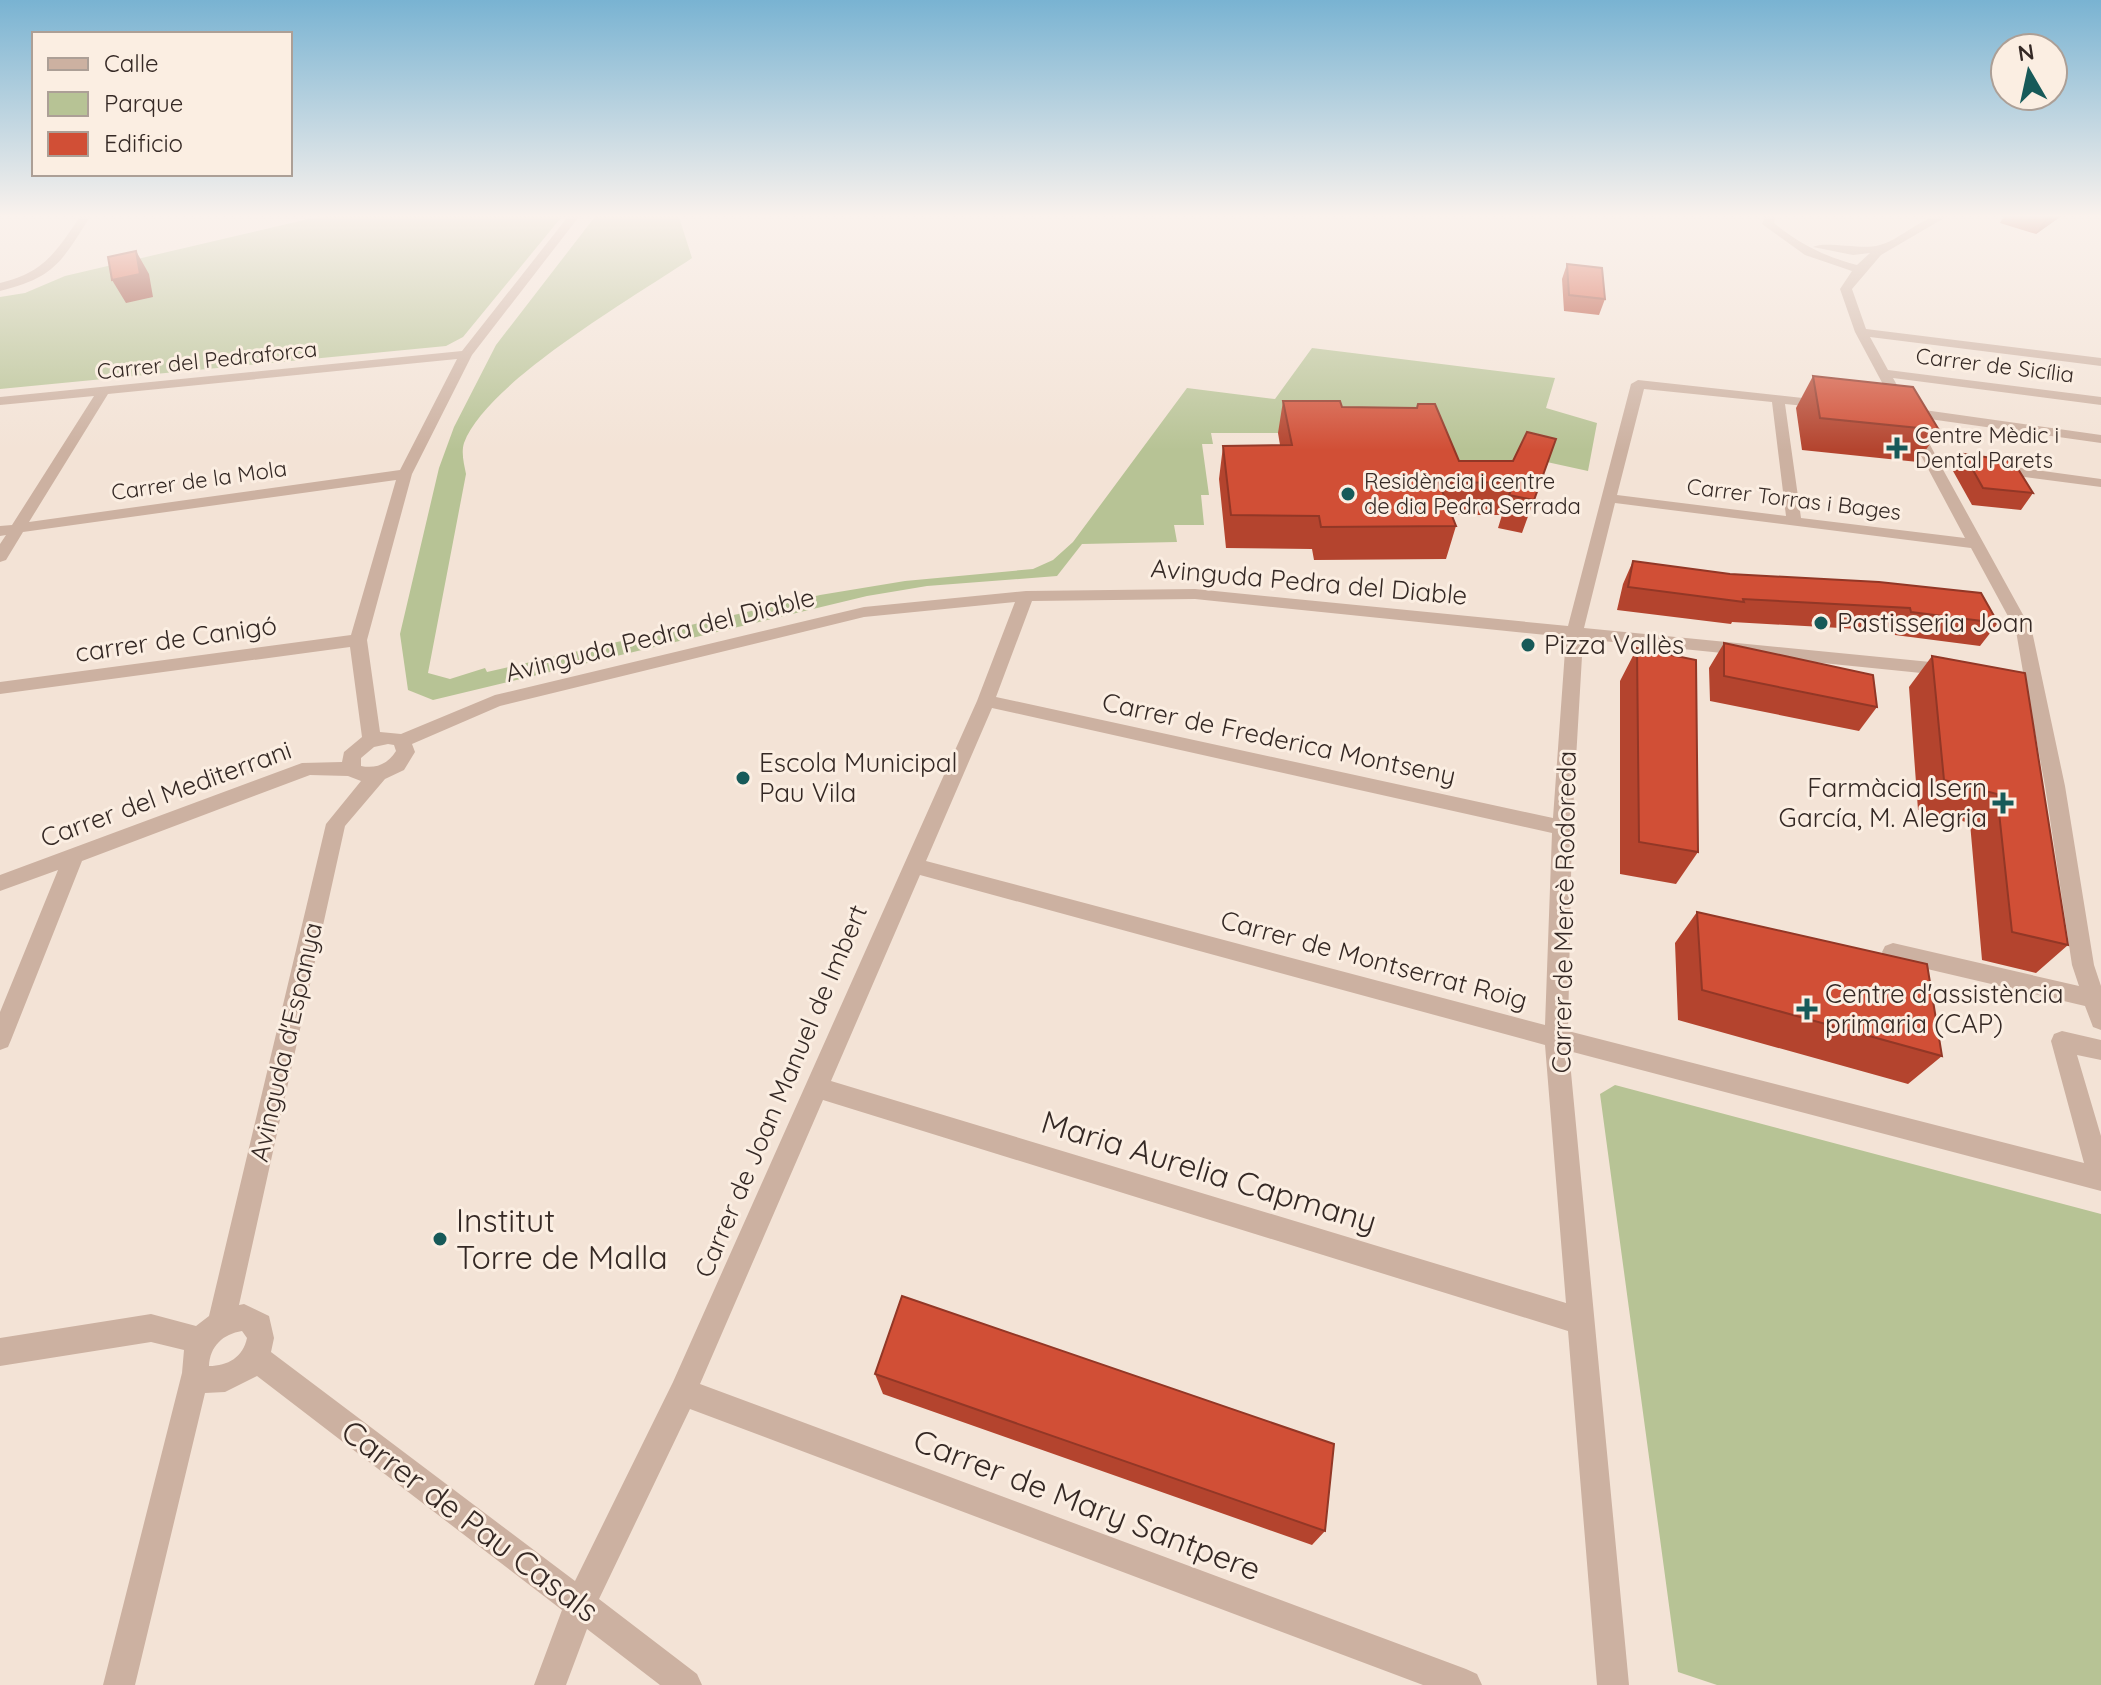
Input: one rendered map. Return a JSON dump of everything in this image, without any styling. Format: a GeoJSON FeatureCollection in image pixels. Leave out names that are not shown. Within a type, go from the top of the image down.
{"type":"FeatureCollection","features":[{"type":"Feature","properties":{"kind":"street"},"geometry":{"type":"LineString","coordinates":[[372,740],[358,640],[405,474],[466,354],[514,293]]}},
{"type":"Feature","properties":{"kind":"street"},"geometry":{"type":"LineString","coordinates":[[1847,293],[1861,332],[1884,373],[1897,411],[1932,460],[2024,631],[2036,679],[2083,965],[2098,1009]]}},
{"type":"Feature","properties":{"kind":"street"},"geometry":{"type":"LineString","coordinates":[[1861,332],[2101,362]]}},
{"type":"Feature","properties":{"kind":"street","name":"Carrer del Pedraforca"},"geometry":{"type":"LineString","coordinates":[[0,401],[466,354]]}},
{"type":"Feature","properties":{"kind":"street","name":"Carrer de Sicília"},"geometry":{"type":"LineString","coordinates":[[1884,373],[2101,401]]}},
{"type":"Feature","properties":{"kind":"street","name":"Carrer de Mercè Rodoreda"},"geometry":{"type":"LineString","coordinates":[[1613,1685],[1556,1038],[1562,828],[1575,631],[1638,384],[1778,399]]}},
{"type":"Feature","properties":{"kind":"street"},"geometry":{"type":"LineString","coordinates":[[0,557],[104,390]]}},
{"type":"Feature","properties":{"kind":"street"},"geometry":{"type":"LineString","coordinates":[[1794,521],[1778,399],[1835,405]]}},
{"type":"Feature","properties":{"kind":"street"},"geometry":{"type":"LineString","coordinates":[[1897,411],[2101,439]]}},
{"type":"Feature","properties":{"kind":"street"},"geometry":{"type":"LineString","coordinates":[[1932,460],[2101,483]]}},
{"type":"Feature","properties":{"kind":"street","name":"Carrer de la Mola"},"geometry":{"type":"LineString","coordinates":[[0,531],[405,474]]}},
{"type":"Feature","properties":{"kind":"street","name":"Carrer Torras i Bages"},"geometry":{"type":"LineString","coordinates":[[1608,498],[1976,544]]}},
{"type":"Feature","properties":{"kind":"street","name":"Avinguda Pedra del Diable"},"geometry":{"type":"LineString","coordinates":[[402,741],[495,701],[864,612],[1026,596],[1195,594],[2036,679]]}},
{"type":"Feature","properties":{"kind":"street","name":"Carrer de Joan Manuel de Imbert"},"geometry":{"type":"LineString","coordinates":[[550,1685],[580,1604],[683,1392],[986,701],[1026,596]]}},
{"type":"Feature","properties":{"kind":"street","name":"carrer de Canigó"},"geometry":{"type":"LineString","coordinates":[[0,688],[358,640]]}},
{"type":"Feature","properties":{"kind":"street","name":"Carrer de Frederica Montseny"},"geometry":{"type":"LineString","coordinates":[[986,701],[1562,828]]}},
{"type":"Feature","properties":{"kind":"street"},"geometry":{"type":"LineString","coordinates":[[352,769],[351,757],[372,740],[391,737],[402,741]]}},
{"type":"Feature","properties":{"kind":"street","name":"Avinguda d'Espanya"},"geometry":{"type":"LineString","coordinates":[[211,1332],[336,824],[378,774],[403,759],[406,746],[402,741]]}},
{"type":"Feature","properties":{"kind":"street","name":"Carrer del Mediterrani"},"geometry":{"type":"LineString","coordinates":[[0,883],[309,768],[352,769],[360,774],[378,774]]}},
{"type":"Feature","properties":{"kind":"street"},"geometry":{"type":"LineString","coordinates":[[0,1040],[75,853]]}},
{"type":"Feature","properties":{"kind":"street","name":"Carrer de Montserrat Roig"},"geometry":{"type":"LineString","coordinates":[[912,865],[1556,1038],[2101,1179]]}},
{"type":"Feature","properties":{"kind":"street"},"geometry":{"type":"LineString","coordinates":[[1893,952],[2098,1009]]}},
{"type":"Feature","properties":{"kind":"street"},"geometry":{"type":"LineString","coordinates":[[2101,1050],[2062,1041],[2101,1179]]}},
{"type":"Feature","properties":{"kind":"street","name":"Maria Aurelia Capmany"},"geometry":{"type":"LineString","coordinates":[[817,1087],[1581,1321]]}},
{"type":"Feature","properties":{"kind":"street"},"geometry":{"type":"LineString","coordinates":[[0,1352],[151,1328],[211,1332],[244,1317],[259,1326],[262,1335],[255,1357],[246,1367],[223,1380],[202,1379],[196,1373]]}},
{"type":"Feature","properties":{"kind":"street"},"geometry":{"type":"LineString","coordinates":[[119,1685],[196,1373],[196,1352],[211,1332]]}},
{"type":"Feature","properties":{"kind":"street","name":"Carrer de Pau Casals"},"geometry":{"type":"LineString","coordinates":[[255,1357],[686,1685]]}},
{"type":"Feature","properties":{"kind":"street","name":"Carrer de Mary Santpere"},"geometry":{"type":"LineString","coordinates":[[683,1392],[1466,1685]]}},
{"type":"Feature","properties":{"kind":"green space"},"geometry":{"type":"Polygon","coordinates":[[[25,293],[499,293],[463,337],[446,346],[0,389],[0,297],[25,293]]]}},
{"type":"Feature","properties":{"kind":"green space"},"geometry":{"type":"Polygon","coordinates":[[[536,293],[639,293],[531,368],[478,419],[464,443],[466,474],[428,673],[450,679],[485,668],[487,672],[820,595],[905,581],[1033,569],[1053,560],[1073,542],[1187,388],[1275,399],[1312,348],[1555,378],[1546,408],[1597,423],[1588,471],[1520,456],[1511,474],[1433,454],[1316,433],[1211,433],[1213,444],[1202,444],[1209,495],[1201,495],[1204,525],[1174,525],[1177,542],[1082,544],[1057,576],[927,586],[867,596],[433,700],[408,690],[400,634],[439,468],[454,427],[496,345],[536,293]]]}},
{"type":"Feature","properties":{"kind":"green space"},"geometry":{"type":"Polygon","coordinates":[[[1615,1085],[2101,1214],[2101,1685],[1717,1685],[1678,1672],[1600,1094],[1615,1085]]]}},
{"type":"Feature","properties":{"kind":"building"},"geometry":{"type":"Polygon","coordinates":[[[1604,293],[1605,299],[1569,295],[1604,293]]]}},
{"type":"Feature","properties":{"kind":"building"},"geometry":{"type":"Polygon","coordinates":[[[1813,376],[1913,387],[1939,430],[1820,418],[1813,376]]]}},
{"type":"Feature","properties":{"kind":"building"},"geometry":{"type":"Polygon","coordinates":[[[1283,401],[1340,401],[1342,407],[1417,408],[1418,404],[1435,404],[1459,461],[1513,461],[1527,432],[1556,439],[1534,500],[1509,495],[1515,482],[1439,483],[1456,526],[1321,527],[1319,516],[1231,515],[1223,446],[1292,445],[1283,401]]]}},
{"type":"Feature","properties":{"kind":"building"},"geometry":{"type":"Polygon","coordinates":[[[1964,454],[2013,461],[2033,493],[1983,488],[1964,454]]]}},
{"type":"Feature","properties":{"kind":"building"},"geometry":{"type":"Polygon","coordinates":[[[1633,561],[1730,574],[1879,582],[1981,593],[1998,623],[1911,612],[1910,608],[1743,599],[1744,602],[1628,587],[1633,561]]]}},
{"type":"Feature","properties":{"kind":"building"},"geometry":{"type":"Polygon","coordinates":[[[1724,643],[1873,675],[1877,707],[1724,676],[1724,643]]]}},
{"type":"Feature","properties":{"kind":"building"},"geometry":{"type":"Polygon","coordinates":[[[1637,648],[1696,660],[1698,852],[1639,842],[1637,648]]]}},
{"type":"Feature","properties":{"kind":"building"},"geometry":{"type":"Polygon","coordinates":[[[1932,656],[2025,673],[2068,945],[2012,932],[1997,794],[1944,780],[1932,656]]]}},
{"type":"Feature","properties":{"kind":"building"},"geometry":{"type":"Polygon","coordinates":[[[1697,912],[1927,964],[1942,1056],[1702,990],[1697,912]]]}},
{"type":"Feature","properties":{"kind":"building"},"geometry":{"type":"Polygon","coordinates":[[[902,1296],[1334,1444],[1325,1531],[875,1374],[902,1296]]]}},
{"type":"Feature","properties":{"kind":"place","name":"Centre Mèdic i Dental Parets"},"geometry":{"type":"Point","coordinates":[1897,448]}},
{"type":"Feature","properties":{"kind":"place","name":"Residència i centre de dia Pedra Serrada"},"geometry":{"type":"Point","coordinates":[1348,494]}},
{"type":"Feature","properties":{"kind":"place","name":"Pastisseria Joan"},"geometry":{"type":"Point","coordinates":[1821,623]}},
{"type":"Feature","properties":{"kind":"place","name":"Pizza Vallès"},"geometry":{"type":"Point","coordinates":[1528,645]}},
{"type":"Feature","properties":{"kind":"place","name":"Escola Municipal Pau Vila"},"geometry":{"type":"Point","coordinates":[743,778]}},
{"type":"Feature","properties":{"kind":"place","name":"Farmàcia Isern García, M. Alegria"},"geometry":{"type":"Point","coordinates":[2003,803]}},
{"type":"Feature","properties":{"kind":"place","name":"Centre d'assistència primaria (CAP)"},"geometry":{"type":"Point","coordinates":[1807,1009]}},
{"type":"Feature","properties":{"kind":"place","name":"Institut Torre de Malla"},"geometry":{"type":"Point","coordinates":[440,1239]}}]}
